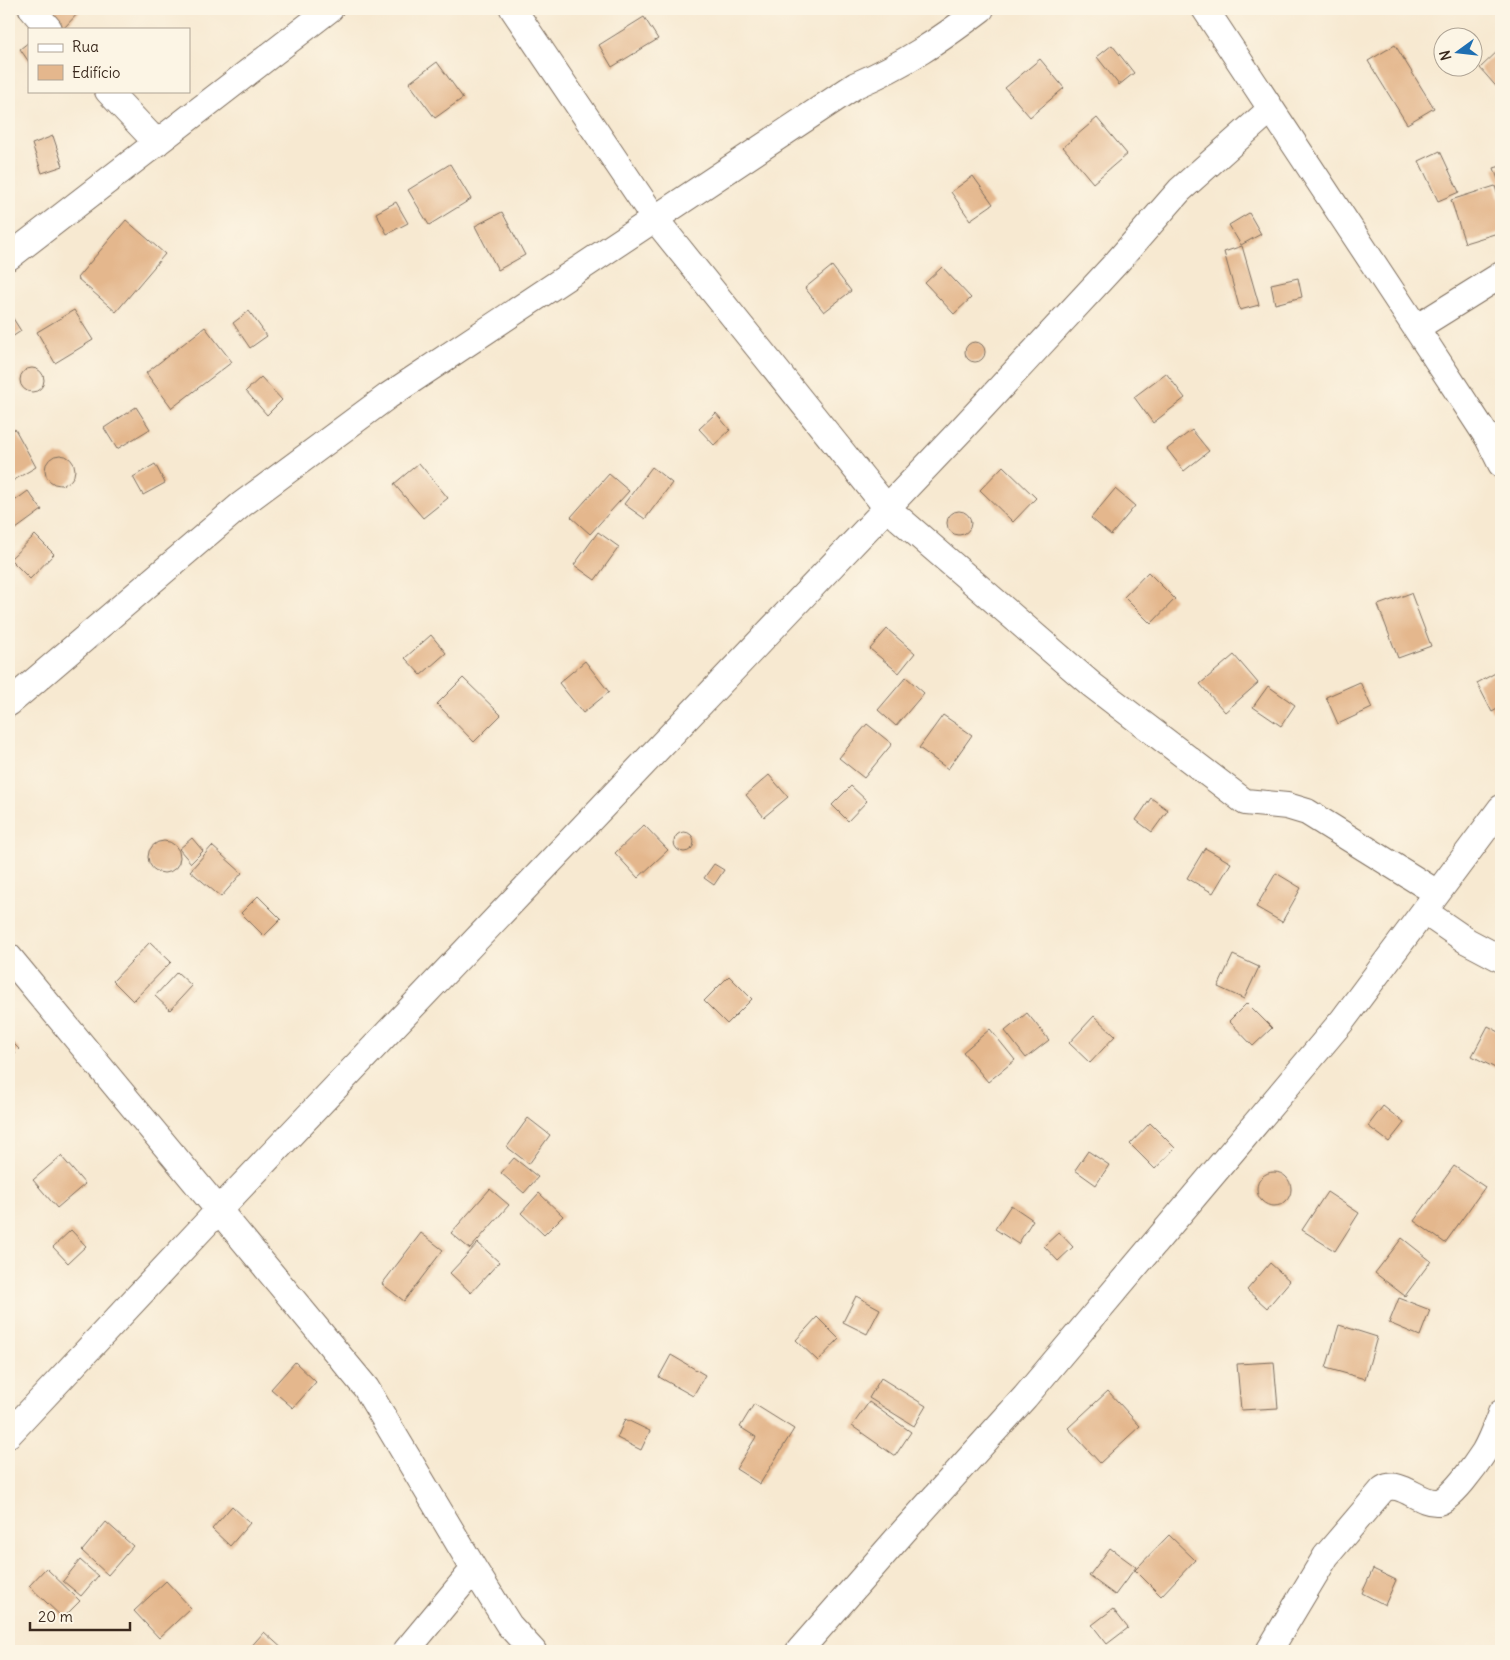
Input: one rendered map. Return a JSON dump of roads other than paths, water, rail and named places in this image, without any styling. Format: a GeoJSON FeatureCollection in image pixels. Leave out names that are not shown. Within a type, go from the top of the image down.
{"type":"FeatureCollection","features":[{"type":"Feature","properties":{"kind":"street"},"geometry":{"type":"LineString","coordinates":[[32,9],[48,28]]}},
{"type":"Feature","properties":{"kind":"street"},"geometry":{"type":"LineString","coordinates":[[9,258],[330,9]]}},
{"type":"Feature","properties":{"kind":"street"},"geometry":{"type":"LineString","coordinates":[[513,9],[655,219],[887,508],[1092,685],[1245,802],[1287,806],[1307,812],[1431,902],[1467,941],[1501,959]]}},
{"type":"Feature","properties":{"kind":"street"},"geometry":{"type":"LineString","coordinates":[[9,703],[249,500],[388,396],[856,85],[892,70],[933,46],[981,9]]}},
{"type":"Feature","properties":{"kind":"street"},"geometry":{"type":"LineString","coordinates":[[1205,9],[1488,438],[1501,464]]}},
{"type":"Feature","properties":{"kind":"street"},"geometry":{"type":"LineString","coordinates":[[109,92],[156,143]]}},
{"type":"Feature","properties":{"kind":"street"},"geometry":{"type":"LineString","coordinates":[[9,1434],[218,1211],[887,508],[1118,262],[1180,190],[1270,110]]}},
{"type":"Feature","properties":{"kind":"street"},"geometry":{"type":"LineString","coordinates":[[1416,328],[1501,275]]}},
{"type":"Feature","properties":{"kind":"street"},"geometry":{"type":"LineString","coordinates":[[799,1651],[1025,1397],[1342,1021],[1501,808]]}},
{"type":"Feature","properties":{"kind":"street"},"geometry":{"type":"LineString","coordinates":[[9,956],[366,1388],[474,1570],[510,1625],[533,1651]]}},
{"type":"Feature","properties":{"kind":"street"},"geometry":{"type":"LineString","coordinates":[[1269,1651],[1326,1556],[1383,1489],[1389,1486],[1396,1487],[1430,1501],[1438,1502],[1448,1498],[1484,1452],[1501,1413]]}},
{"type":"Feature","properties":{"kind":"street"},"geometry":{"type":"LineString","coordinates":[[406,1651],[474,1570]]}}]}
